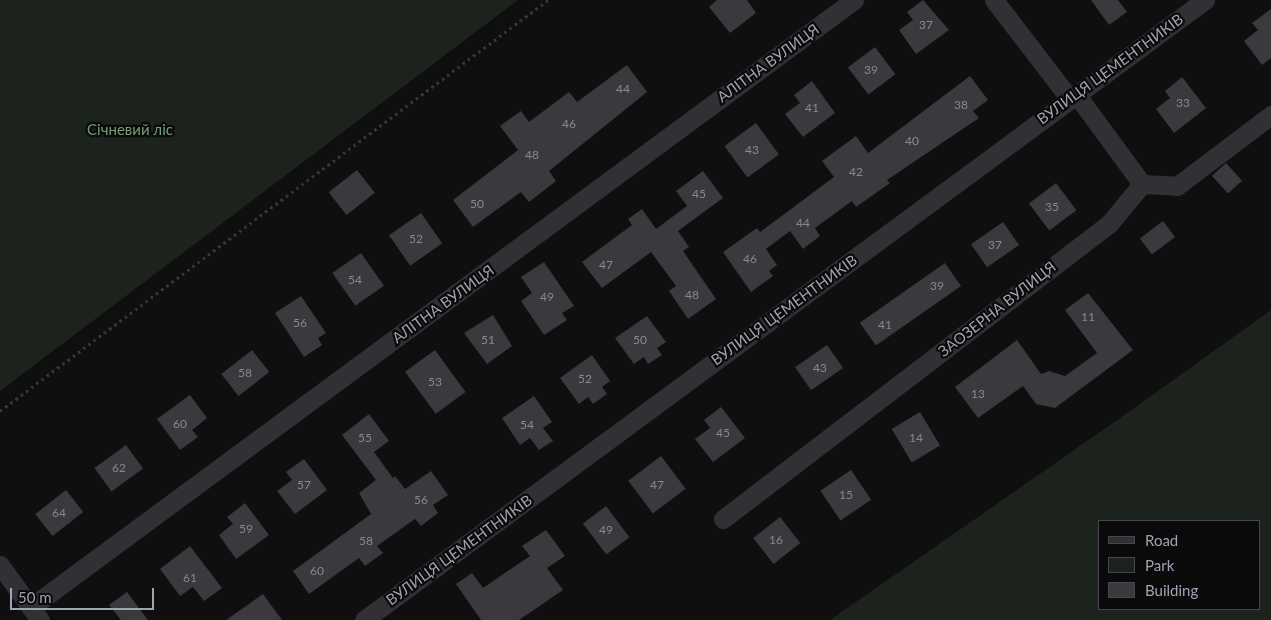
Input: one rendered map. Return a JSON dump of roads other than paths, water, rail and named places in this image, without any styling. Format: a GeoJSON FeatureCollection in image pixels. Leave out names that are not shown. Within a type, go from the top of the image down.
{"type":"FeatureCollection","features":[{"type":"Feature","properties":{"kind":"street","name":"АЛІТНА ВУЛИЦЯ"},"geometry":{"type":"LineString","coordinates":[[35,614],[854,0]]}},
{"type":"Feature","properties":{"kind":"street"},"geometry":{"type":"LineString","coordinates":[[994,0],[1142,184],[1177,186],[1271,115]]}},
{"type":"Feature","properties":{"kind":"street","name":"ВУЛИЦЯ ЦЕМЕНТНИКІВ"},"geometry":{"type":"LineString","coordinates":[[364,620],[1205,0]]}},
{"type":"Feature","properties":{"kind":"street","name":"ЗАОЗЕРНА ВУЛИЦЯ"},"geometry":{"type":"LineString","coordinates":[[724,520],[1109,224],[1142,184]]}},
{"type":"Feature","properties":{"kind":"street"},"geometry":{"type":"LineString","coordinates":[[0,564],[35,614]]}},
{"type":"Feature","properties":{"kind":"park label","name":"Січневий ліс"},"geometry":{"type":"Point","coordinates":[130,130]}}]}
